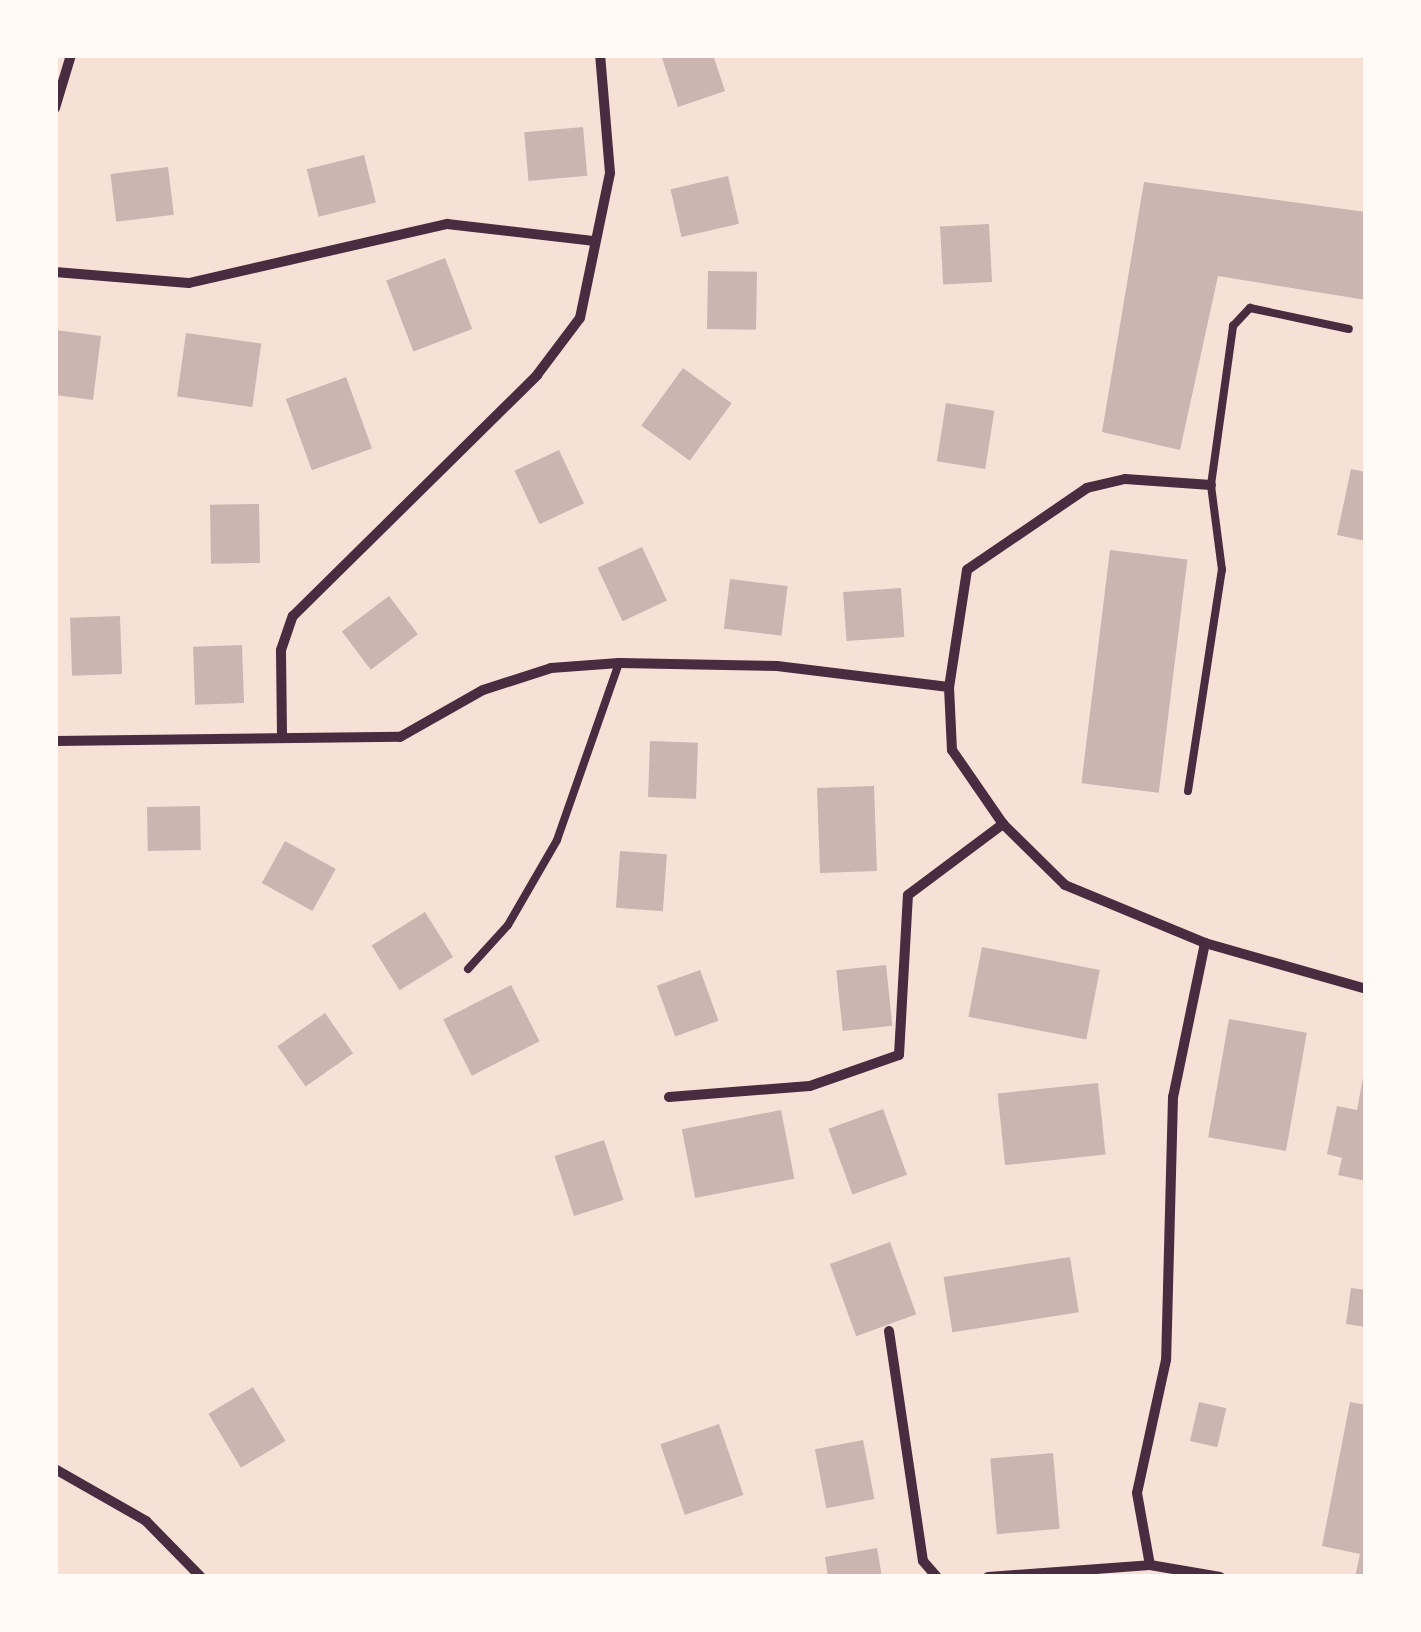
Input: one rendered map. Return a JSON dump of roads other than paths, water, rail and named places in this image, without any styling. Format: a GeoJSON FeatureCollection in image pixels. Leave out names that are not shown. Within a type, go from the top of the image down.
{"type":"FeatureCollection","features":[{"type":"Feature","properties":{"kind":"street"},"geometry":{"type":"LineString","coordinates":[[55,108],[72,55]]}},
{"type":"Feature","properties":{"kind":"street"},"geometry":{"type":"LineString","coordinates":[[282,734],[281,650],[294,616],[537,374],[580,318],[610,173],[600,55]]}},
{"type":"Feature","properties":{"kind":"street"},"geometry":{"type":"LineString","coordinates":[[55,272],[189,283],[447,224],[595,240]]}},
{"type":"Feature","properties":{"kind":"street"},"geometry":{"type":"LineString","coordinates":[[1211,485],[1124,479],[1087,488],[967,570],[949,687],[952,750],[1003,824],[1065,885],[1205,943],[1366,989]]}},
{"type":"Feature","properties":{"kind":"street"},"geometry":{"type":"LineString","coordinates":[[55,741],[282,734],[400,737],[483,690],[551,668],[619,663],[777,666],[949,687]]}},
{"type":"Feature","properties":{"kind":"street"},"geometry":{"type":"LineString","coordinates":[[668,1096],[810,1086],[899,1055],[908,895],[1003,824]]}},
{"type":"Feature","properties":{"kind":"street"},"geometry":{"type":"LineString","coordinates":[[1150,1565],[1137,1493],[1166,1360],[1173,1098],[1205,943]]}},
{"type":"Feature","properties":{"kind":"street"},"geometry":{"type":"LineString","coordinates":[[889,1331],[923,1561],[937,1577]]}},
{"type":"Feature","properties":{"kind":"street"},"geometry":{"type":"LineString","coordinates":[[55,1469],[146,1521],[201,1577]]}},
{"type":"Feature","properties":{"kind":"street"},"geometry":{"type":"LineString","coordinates":[[988,1577],[1150,1565],[1220,1577]]}},
{"type":"Feature","properties":{"kind":"lane"},"geometry":{"type":"LineString","coordinates":[[1188,791],[1222,570],[1211,485],[1233,326],[1250,308],[1349,328]]}},
{"type":"Feature","properties":{"kind":"lane"},"geometry":{"type":"LineString","coordinates":[[468,969],[508,924],[557,840],[619,663]]}}]}
